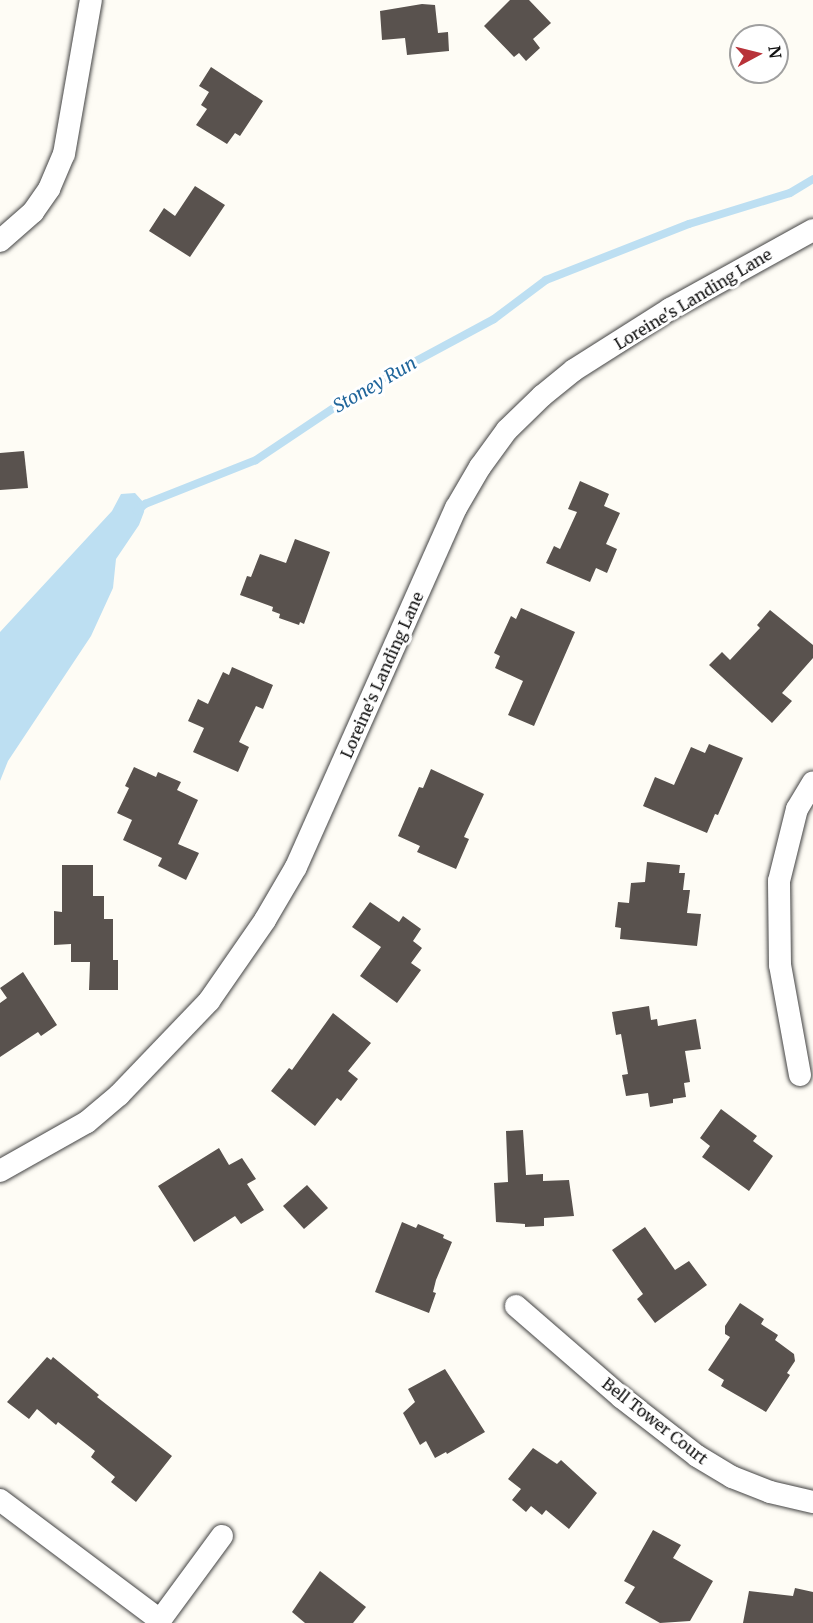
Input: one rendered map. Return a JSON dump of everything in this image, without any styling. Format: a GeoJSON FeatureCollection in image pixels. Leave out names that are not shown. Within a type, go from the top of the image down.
{"type":"FeatureCollection","features":[{"type":"Feature","properties":{"kind":"street"},"geometry":{"type":"LineString","coordinates":[[0,241],[33,212],[49,189],[64,154],[91,0]]}},
{"type":"Feature","properties":{"kind":"street","name":"Loreine's Landing Lane"},"geometry":{"type":"LineString","coordinates":[[0,1171],[87,1122],[119,1095],[209,1001],[265,920],[296,867],[456,508],[480,467],[507,430],[542,396],[574,370],[670,309],[813,230]]}},
{"type":"Feature","properties":{"kind":"street"},"geometry":{"type":"LineString","coordinates":[[800,1075],[780,964],[779,881],[797,809],[813,782]]}},
{"type":"Feature","properties":{"kind":"street","name":"Bell Tower Court"},"geometry":{"type":"LineString","coordinates":[[516,1306],[621,1397],[697,1456],[732,1477],[770,1492],[813,1502]]}},
{"type":"Feature","properties":{"kind":"street"},"geometry":{"type":"LineString","coordinates":[[0,1500],[159,1621],[222,1536]]}},
{"type":"Feature","properties":{"kind":"water"},"geometry":{"type":"Polygon","coordinates":[[[135,493],[145,504],[144,512],[139,525],[116,559],[113,588],[91,636],[8,761],[0,781],[0,632],[112,511],[121,494],[135,493]]]}},
{"type":"Feature","properties":{"kind":"building"},"geometry":{"type":"Polygon","coordinates":[[[510,0],[529,0],[551,23],[533,39],[540,48],[526,61],[519,53],[514,57],[484,26],[510,0]]]}},
{"type":"Feature","properties":{"kind":"building"},"geometry":{"type":"Polygon","coordinates":[[[422,4],[435,5],[438,33],[448,32],[449,51],[407,55],[405,38],[382,40],[380,11],[422,4]]]}},
{"type":"Feature","properties":{"kind":"building"},"geometry":{"type":"Polygon","coordinates":[[[211,67],[263,101],[240,136],[235,133],[227,144],[196,125],[207,109],[201,105],[209,92],[199,86],[211,67]]]}},
{"type":"Feature","properties":{"kind":"building"},"geometry":{"type":"Polygon","coordinates":[[[195,186],[225,205],[190,257],[149,231],[164,208],[175,216],[195,186]]]}},
{"type":"Feature","properties":{"kind":"building"},"geometry":{"type":"Polygon","coordinates":[[[24,451],[28,488],[0,490],[0,453],[24,451]]]}},
{"type":"Feature","properties":{"kind":"building"},"geometry":{"type":"Polygon","coordinates":[[[580,481],[609,494],[604,506],[620,513],[606,544],[617,549],[607,573],[596,568],[590,582],[546,563],[554,546],[560,549],[577,512],[568,509],[580,481]]]}},
{"type":"Feature","properties":{"kind":"building"},"geometry":{"type":"Polygon","coordinates":[[[295,539],[330,552],[304,624],[300,622],[299,625],[279,618],[280,614],[272,611],[273,607],[240,595],[247,576],[251,577],[260,554],[286,563],[295,539]]]}},
{"type":"Feature","properties":{"kind":"building"},"geometry":{"type":"Polygon","coordinates":[[[521,608],[575,632],[534,726],[508,715],[523,681],[495,668],[500,656],[494,653],[511,616],[516,619],[521,608]]]}},
{"type":"Feature","properties":{"kind":"building"},"geometry":{"type":"Polygon","coordinates":[[[770,610],[813,645],[813,658],[782,693],[792,701],[772,723],[709,665],[722,652],[730,660],[760,628],[757,625],[770,610]]]}},
{"type":"Feature","properties":{"kind":"building"},"geometry":{"type":"Polygon","coordinates":[[[232,667],[273,685],[263,709],[256,706],[239,742],[249,747],[238,772],[193,752],[204,728],[188,721],[198,699],[208,704],[223,672],[229,675],[232,667]]]}},
{"type":"Feature","properties":{"kind":"building"},"geometry":{"type":"Polygon","coordinates":[[[709,744],[743,758],[718,815],[715,814],[707,833],[643,806],[655,777],[674,785],[691,747],[705,753],[709,744]]]}},
{"type":"Feature","properties":{"kind":"building"},"geometry":{"type":"Polygon","coordinates":[[[134,767],[156,777],[158,772],[181,782],[177,790],[198,800],[178,844],[199,853],[186,880],[158,866],[162,858],[123,840],[132,820],[117,813],[129,788],[125,786],[134,767]]]}},
{"type":"Feature","properties":{"kind":"building"},"geometry":{"type":"Polygon","coordinates":[[[431,769],[484,794],[464,837],[469,839],[456,869],[417,852],[420,846],[398,836],[419,787],[423,788],[431,769]]]}},
{"type":"Feature","properties":{"kind":"building"},"geometry":{"type":"Polygon","coordinates":[[[647,862],[680,865],[679,873],[685,873],[683,890],[690,890],[687,913],[701,914],[697,946],[620,939],[621,928],[615,927],[618,902],[629,903],[631,883],[645,882],[647,862]]]}},
{"type":"Feature","properties":{"kind":"building"},"geometry":{"type":"Polygon","coordinates":[[[62,865],[93,865],[93,896],[104,896],[104,919],[113,919],[113,960],[118,960],[118,990],[89,990],[90,962],[71,962],[71,944],[54,945],[54,911],[62,912],[62,865]]]}},
{"type":"Feature","properties":{"kind":"building"},"geometry":{"type":"Polygon","coordinates":[[[370,902],[399,922],[403,916],[421,929],[413,941],[422,948],[411,963],[421,970],[397,1003],[360,976],[381,947],[352,927],[370,902]]]}},
{"type":"Feature","properties":{"kind":"building"},"geometry":{"type":"Polygon","coordinates":[[[23,972],[57,1025],[41,1036],[38,1032],[0,1057],[0,1003],[7,998],[0,988],[23,972]]]}},
{"type":"Feature","properties":{"kind":"building"},"geometry":{"type":"Polygon","coordinates":[[[649,1006],[651,1020],[657,1019],[658,1026],[696,1019],[701,1049],[685,1051],[690,1082],[684,1083],[686,1097],[673,1099],[673,1103],[650,1107],[648,1093],[626,1096],[622,1075],[628,1074],[621,1034],[616,1035],[612,1012],[649,1006]]]}},
{"type":"Feature","properties":{"kind":"building"},"geometry":{"type":"Polygon","coordinates":[[[333,1013],[371,1043],[348,1071],[358,1079],[341,1101],[337,1098],[315,1126],[271,1091],[289,1068],[292,1070],[333,1013]]]}},
{"type":"Feature","properties":{"kind":"building"},"geometry":{"type":"Polygon","coordinates":[[[721,1109],[757,1136],[753,1141],[773,1156],[749,1191],[702,1157],[710,1146],[700,1138],[721,1109]]]}},
{"type":"Feature","properties":{"kind":"building"},"geometry":{"type":"Polygon","coordinates":[[[523,1130],[526,1175],[543,1174],[543,1181],[569,1180],[574,1216],[544,1218],[544,1226],[525,1227],[525,1224],[496,1222],[494,1183],[508,1182],[506,1131],[523,1130]]]}},
{"type":"Feature","properties":{"kind":"building"},"geometry":{"type":"Polygon","coordinates":[[[219,1148],[229,1165],[242,1158],[256,1179],[247,1184],[264,1210],[241,1224],[235,1216],[194,1242],[158,1186],[219,1148]]]}},
{"type":"Feature","properties":{"kind":"building"},"geometry":{"type":"Polygon","coordinates":[[[307,1185],[328,1208],[304,1229],[283,1206],[307,1185]]]}},
{"type":"Feature","properties":{"kind":"building"},"geometry":{"type":"Polygon","coordinates":[[[402,1222],[416,1228],[418,1224],[444,1235],[443,1238],[452,1242],[436,1280],[433,1292],[436,1293],[429,1313],[375,1292],[402,1222]]]}},
{"type":"Feature","properties":{"kind":"building"},"geometry":{"type":"Polygon","coordinates":[[[645,1227],[675,1270],[689,1261],[707,1285],[655,1323],[637,1299],[643,1294],[612,1250],[645,1227]]]}},
{"type":"Feature","properties":{"kind":"building"},"geometry":{"type":"Polygon","coordinates":[[[740,1303],[764,1319],[761,1324],[778,1335],[775,1340],[794,1354],[795,1361],[787,1373],[790,1375],[766,1412],[721,1386],[724,1380],[708,1370],[730,1337],[725,1334],[725,1326],[740,1303]]]}},
{"type":"Feature","properties":{"kind":"building"},"geometry":{"type":"Polygon","coordinates":[[[47,1357],[51,1360],[53,1357],[99,1395],[97,1397],[172,1456],[136,1502],[111,1482],[115,1477],[91,1457],[95,1451],[58,1422],[56,1425],[37,1409],[29,1419],[7,1402],[47,1357]]]}},
{"type":"Feature","properties":{"kind":"building"},"geometry":{"type":"Polygon","coordinates":[[[445,1369],[485,1432],[447,1454],[446,1452],[435,1458],[426,1441],[420,1445],[403,1413],[415,1402],[408,1389],[445,1369]]]}},
{"type":"Feature","properties":{"kind":"building"},"geometry":{"type":"Polygon","coordinates":[[[533,1448],[557,1464],[561,1460],[597,1493],[569,1529],[546,1510],[542,1515],[531,1506],[526,1512],[512,1500],[521,1489],[508,1479],[533,1448]]]}},
{"type":"Feature","properties":{"kind":"building"},"geometry":{"type":"Polygon","coordinates":[[[653,1530],[681,1545],[673,1558],[713,1581],[690,1621],[660,1623],[625,1603],[635,1587],[624,1581],[653,1530]]]}},
{"type":"Feature","properties":{"kind":"building"},"geometry":{"type":"Polygon","coordinates":[[[320,1571],[366,1607],[353,1623],[305,1623],[292,1612],[320,1571]]]}},
{"type":"Feature","properties":{"kind":"building"},"geometry":{"type":"Polygon","coordinates":[[[795,1588],[813,1592],[813,1623],[743,1623],[749,1591],[793,1596],[795,1588]]]}},
{"type":"Feature","properties":{"kind":"waterway","name":"Stoney Run"},"geometry":{"type":"LineString","coordinates":[[137,511],[145,504],[256,460],[353,395],[494,319],[546,280],[689,224],[790,193],[813,179]]}}]}
